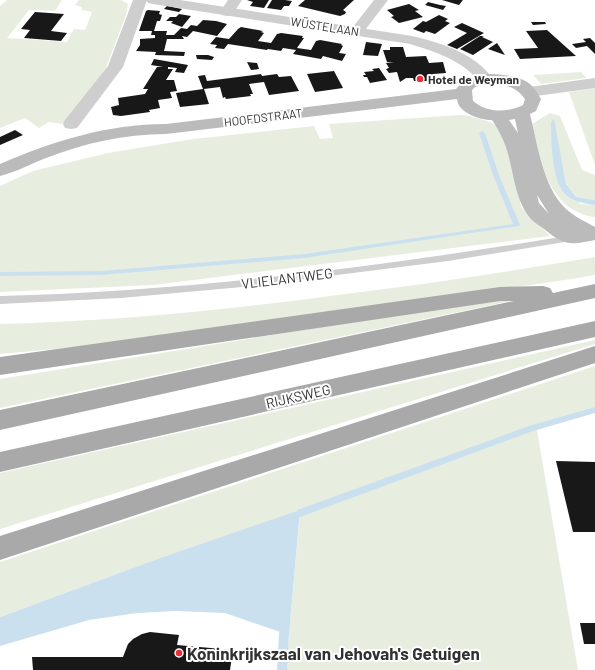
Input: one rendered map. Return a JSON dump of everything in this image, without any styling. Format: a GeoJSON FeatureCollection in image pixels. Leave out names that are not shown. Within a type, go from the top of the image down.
{"type":"FeatureCollection","features":[{"type":"Feature","properties":{"kind":"main road"},"geometry":{"type":"LineString","coordinates":[[495,79],[519,84],[529,92],[533,98],[532,106],[522,114],[498,116],[481,112],[465,99],[464,89],[469,84],[495,79]]}},
{"type":"Feature","properties":{"kind":"main road","name":"HOOFDSTRAAT"},"geometry":{"type":"LineString","coordinates":[[0,171],[35,156],[98,137],[138,129],[166,129],[360,106],[405,107],[465,99]]}},
{"type":"Feature","properties":{"kind":"main road","name":"VLIELANTWEG"},"geometry":{"type":"LineString","coordinates":[[522,114],[538,177],[549,201],[557,210],[594,235]]}},
{"type":"Feature","properties":{"kind":"main road"},"geometry":{"type":"LineString","coordinates":[[498,116],[508,130],[512,140],[519,161],[524,188],[530,203],[544,221],[561,233],[573,238]]}},
{"type":"Feature","properties":{"kind":"main road","name":"HOOFDSTRAAT"},"geometry":{"type":"LineString","coordinates":[[0,178],[22,168],[41,162],[166,129]]}},
{"type":"Feature","properties":{"kind":"main road","name":"VLIELANTWEG"},"geometry":{"type":"LineString","coordinates":[[573,238],[594,235]]}},
{"type":"Feature","properties":{"kind":"main road"},"geometry":{"type":"LineString","coordinates":[[0,366],[500,294],[591,292]]}},
{"type":"Feature","properties":{"kind":"main road"},"geometry":{"type":"LineString","coordinates":[[0,420],[591,292]]}},
{"type":"Feature","properties":{"kind":"main road","name":"RIJKSWEG"},"geometry":{"type":"LineString","coordinates":[[0,462],[595,329]]}},
{"type":"Feature","properties":{"kind":"main road"},"geometry":{"type":"LineString","coordinates":[[0,548],[595,354]]}},
{"type":"Feature","properties":{"kind":"street"},"geometry":{"type":"LineString","coordinates":[[72,124],[115,67],[140,0]]}},
{"type":"Feature","properties":{"kind":"street","name":"WÜSTELAAN"},"geometry":{"type":"LineString","coordinates":[[153,0],[231,6],[357,31],[412,40],[442,50],[476,67],[485,80]]}},
{"type":"Feature","properties":{"kind":"street"},"geometry":{"type":"LineString","coordinates":[[357,31],[381,0]]}},
{"type":"Feature","properties":{"kind":"street"},"geometry":{"type":"LineString","coordinates":[[529,92],[595,83]]}},
{"type":"Feature","properties":{"kind":"lane","name":"VLIELANTWEG"},"geometry":{"type":"LineString","coordinates":[[0,300],[108,296],[250,282],[426,261],[573,238]]}},
{"type":"Feature","properties":{"kind":"green space"},"geometry":{"type":"Polygon","coordinates":[[[7,0],[62,0],[55,11],[29,10],[7,38],[67,42],[74,29],[85,30],[92,12],[81,10],[82,7],[75,5],[79,0],[121,0],[128,4],[126,15],[105,70],[63,124],[49,122],[39,128],[25,118],[0,128],[0,6],[7,0]]]}},
{"type":"Feature","properties":{"kind":"green space"},"geometry":{"type":"Polygon","coordinates":[[[581,72],[586,78],[541,84],[533,75],[581,72]]]}},
{"type":"Feature","properties":{"kind":"green space"},"geometry":{"type":"Polygon","coordinates":[[[595,88],[595,165],[569,92],[595,88]]]}},
{"type":"Feature","properties":{"kind":"green space"},"geometry":{"type":"Polygon","coordinates":[[[550,113],[560,116],[582,170],[595,175],[595,200],[576,197],[566,184],[553,120],[560,188],[581,204],[595,205],[595,217],[582,214],[568,207],[559,198],[546,176],[532,124],[550,113]]]}},
{"type":"Feature","properties":{"kind":"green space"},"geometry":{"type":"Polygon","coordinates":[[[460,115],[470,116],[490,122],[497,126],[504,134],[516,179],[521,207],[550,236],[153,285],[0,292],[0,186],[33,171],[108,153],[193,139],[314,126],[320,139],[333,138],[329,124],[460,115]]]}},
{"type":"Feature","properties":{"kind":"green space"},"geometry":{"type":"Polygon","coordinates":[[[595,257],[595,275],[578,278],[155,340],[0,354],[0,324],[133,317],[265,304],[444,281],[595,257]]]}},
{"type":"Feature","properties":{"kind":"green space"},"geometry":{"type":"Polygon","coordinates":[[[514,297],[516,300],[0,408],[0,379],[514,297]]]}},
{"type":"Feature","properties":{"kind":"green space"},"geometry":{"type":"Polygon","coordinates":[[[595,340],[595,344],[0,529],[0,473],[595,340]]]}},
{"type":"Feature","properties":{"kind":"green space"},"geometry":{"type":"Polygon","coordinates":[[[595,366],[595,410],[537,430],[578,670],[286,670],[300,511],[160,558],[0,617],[0,562],[595,366]]]}},
{"type":"Feature","properties":{"kind":"water"},"geometry":{"type":"Polygon","coordinates":[[[554,119],[566,184],[576,197],[595,200],[595,205],[585,204],[571,198],[566,195],[560,187],[555,172],[552,155],[551,122],[554,119]]]}},
{"type":"Feature","properties":{"kind":"water"},"geometry":{"type":"Polygon","coordinates":[[[300,510],[289,635],[225,613],[176,611],[137,613],[89,620],[0,646],[0,617],[160,558],[300,510]]]}},
{"type":"Feature","properties":{"kind":"building"},"geometry":{"type":"Polygon","coordinates":[[[247,0],[269,0],[264,8],[250,6],[253,2],[247,0]]]}},
{"type":"Feature","properties":{"kind":"building"},"geometry":{"type":"Polygon","coordinates":[[[272,0],[292,1],[289,6],[284,6],[281,10],[267,8],[272,0]]]}},
{"type":"Feature","properties":{"kind":"building"},"geometry":{"type":"Polygon","coordinates":[[[305,0],[354,0],[343,10],[346,12],[345,14],[340,16],[298,6],[305,0]]]}},
{"type":"Feature","properties":{"kind":"building"},"geometry":{"type":"Polygon","coordinates":[[[442,0],[463,0],[459,5],[442,0]]]}},
{"type":"Feature","properties":{"kind":"building"},"geometry":{"type":"Polygon","coordinates":[[[428,2],[446,6],[443,10],[425,5],[428,2]]]}},
{"type":"Feature","properties":{"kind":"building"},"geometry":{"type":"Polygon","coordinates":[[[409,4],[419,10],[415,11],[423,17],[399,23],[391,17],[394,16],[387,10],[409,4]]]}},
{"type":"Feature","properties":{"kind":"building"},"geometry":{"type":"Polygon","coordinates":[[[167,6],[182,9],[179,12],[164,9],[167,6]]]}},
{"type":"Feature","properties":{"kind":"building"},"geometry":{"type":"Polygon","coordinates":[[[146,11],[160,11],[159,14],[162,15],[160,21],[157,21],[154,31],[167,31],[166,35],[174,35],[181,28],[187,29],[191,25],[197,26],[203,20],[227,24],[217,36],[193,31],[187,37],[182,36],[184,39],[167,39],[164,51],[185,52],[184,56],[155,55],[156,52],[136,51],[140,45],[140,39],[155,38],[155,35],[151,35],[152,31],[139,31],[146,11]]]}},
{"type":"Feature","properties":{"kind":"building"},"geometry":{"type":"Polygon","coordinates":[[[35,12],[64,14],[51,31],[67,33],[61,41],[24,38],[30,30],[21,29],[35,12]]]}},
{"type":"Feature","properties":{"kind":"building"},"geometry":{"type":"Polygon","coordinates":[[[179,14],[191,16],[182,27],[171,23],[173,21],[166,21],[170,17],[176,17],[179,14]]]}},
{"type":"Feature","properties":{"kind":"building"},"geometry":{"type":"Polygon","coordinates":[[[439,15],[448,19],[445,21],[450,23],[435,34],[426,31],[424,33],[413,29],[423,21],[426,22],[439,15]]]}},
{"type":"Feature","properties":{"kind":"building"},"geometry":{"type":"Polygon","coordinates":[[[531,22],[545,22],[546,24],[533,25],[531,22]]]}},
{"type":"Feature","properties":{"kind":"building"},"geometry":{"type":"Polygon","coordinates":[[[462,23],[484,33],[457,49],[447,45],[467,33],[454,27],[462,23]]]}},
{"type":"Feature","properties":{"kind":"building"},"geometry":{"type":"Polygon","coordinates":[[[241,27],[263,31],[261,32],[264,33],[258,41],[271,43],[277,34],[281,33],[303,36],[302,38],[304,38],[297,48],[311,50],[316,41],[320,40],[342,44],[341,45],[343,46],[339,53],[346,54],[342,61],[323,56],[321,59],[293,54],[296,50],[283,48],[281,51],[267,50],[228,44],[224,49],[215,48],[217,45],[210,44],[216,37],[229,39],[241,27]]]}},
{"type":"Feature","properties":{"kind":"building"},"geometry":{"type":"Polygon","coordinates":[[[547,30],[576,56],[520,59],[514,49],[538,48],[526,31],[547,30]]]}},
{"type":"Feature","properties":{"kind":"building"},"geometry":{"type":"Polygon","coordinates":[[[480,36],[484,36],[482,37],[493,42],[473,55],[460,49],[480,36]]]}},
{"type":"Feature","properties":{"kind":"building"},"geometry":{"type":"Polygon","coordinates":[[[590,38],[595,43],[595,54],[587,46],[576,48],[572,44],[586,42],[583,39],[590,38]]]}},
{"type":"Feature","properties":{"kind":"building"},"geometry":{"type":"Polygon","coordinates":[[[366,42],[382,44],[378,56],[363,55],[366,42]]]}},
{"type":"Feature","properties":{"kind":"building"},"geometry":{"type":"Polygon","coordinates":[[[497,43],[505,55],[488,49],[497,43]]]}},
{"type":"Feature","properties":{"kind":"building"},"geometry":{"type":"Polygon","coordinates":[[[390,47],[403,47],[406,57],[426,56],[429,63],[443,62],[446,73],[433,74],[435,81],[414,81],[413,78],[406,78],[400,82],[397,72],[389,73],[386,69],[389,68],[386,63],[394,62],[387,62],[383,50],[390,50],[390,47]]]}},
{"type":"Feature","properties":{"kind":"building"},"geometry":{"type":"Polygon","coordinates":[[[196,55],[208,55],[214,57],[212,60],[197,59],[196,55]]]}},
{"type":"Feature","properties":{"kind":"building"},"geometry":{"type":"Polygon","coordinates":[[[154,59],[188,65],[184,73],[175,72],[177,68],[168,67],[168,69],[173,69],[166,80],[174,80],[177,91],[170,92],[172,98],[158,100],[160,108],[149,110],[150,112],[121,116],[113,115],[111,107],[119,105],[118,98],[145,94],[148,89],[143,89],[157,67],[163,67],[151,65],[154,59]]]}},
{"type":"Feature","properties":{"kind":"building"},"geometry":{"type":"Polygon","coordinates":[[[247,62],[257,63],[259,69],[251,70],[247,62]]]}},
{"type":"Feature","properties":{"kind":"building"},"geometry":{"type":"Polygon","coordinates":[[[379,68],[387,80],[370,83],[367,77],[364,77],[363,75],[366,75],[364,72],[374,71],[372,69],[379,68]]]}},
{"type":"Feature","properties":{"kind":"building"},"geometry":{"type":"Polygon","coordinates":[[[334,71],[343,88],[315,92],[307,74],[334,71]]]}},
{"type":"Feature","properties":{"kind":"building"},"geometry":{"type":"Polygon","coordinates":[[[261,74],[262,76],[277,74],[279,77],[291,76],[299,91],[269,95],[264,82],[249,84],[253,94],[250,94],[251,96],[226,99],[225,97],[223,98],[220,87],[204,89],[209,104],[180,107],[176,93],[203,89],[198,76],[205,75],[207,81],[261,74]]]}},
{"type":"Feature","properties":{"kind":"building"},"geometry":{"type":"Polygon","coordinates":[[[15,130],[23,135],[0,145],[0,137],[15,130]]]}},
{"type":"Feature","properties":{"kind":"building"},"geometry":{"type":"Polygon","coordinates":[[[556,461],[595,462],[595,532],[573,532],[556,461]]]}},
{"type":"Feature","properties":{"kind":"building"},"geometry":{"type":"Polygon","coordinates":[[[580,623],[595,623],[595,644],[584,644],[580,623]]]}},
{"type":"Feature","properties":{"kind":"building","name":"Koninkrijkszaal van Jehovah's Getuigen"},"geometry":{"type":"Polygon","coordinates":[[[150,632],[179,635],[177,645],[233,650],[230,670],[33,670],[32,657],[123,657],[128,644],[133,639],[150,632]]]}},
{"type":"Feature","properties":{"kind":"waterway"},"geometry":{"type":"LineString","coordinates":[[0,274],[101,273],[304,256],[517,225],[496,175],[482,133]]}},
{"type":"Feature","properties":{"kind":"waterway"},"geometry":{"type":"LineString","coordinates":[[300,513],[532,428],[595,410]]}},
{"type":"Feature","properties":{"kind":"waterway"},"geometry":{"type":"LineString","coordinates":[[282,670],[284,633]]}},
{"type":"Feature","properties":{"kind":"place","name":"Hotel de Weyman"},"geometry":{"type":"Point","coordinates":[420,79]}},
{"type":"Feature","properties":{"kind":"place","name":"Koninkrijkszaal van Jehovah's Getuigen"},"geometry":{"type":"Point","coordinates":[179,653]}}]}
